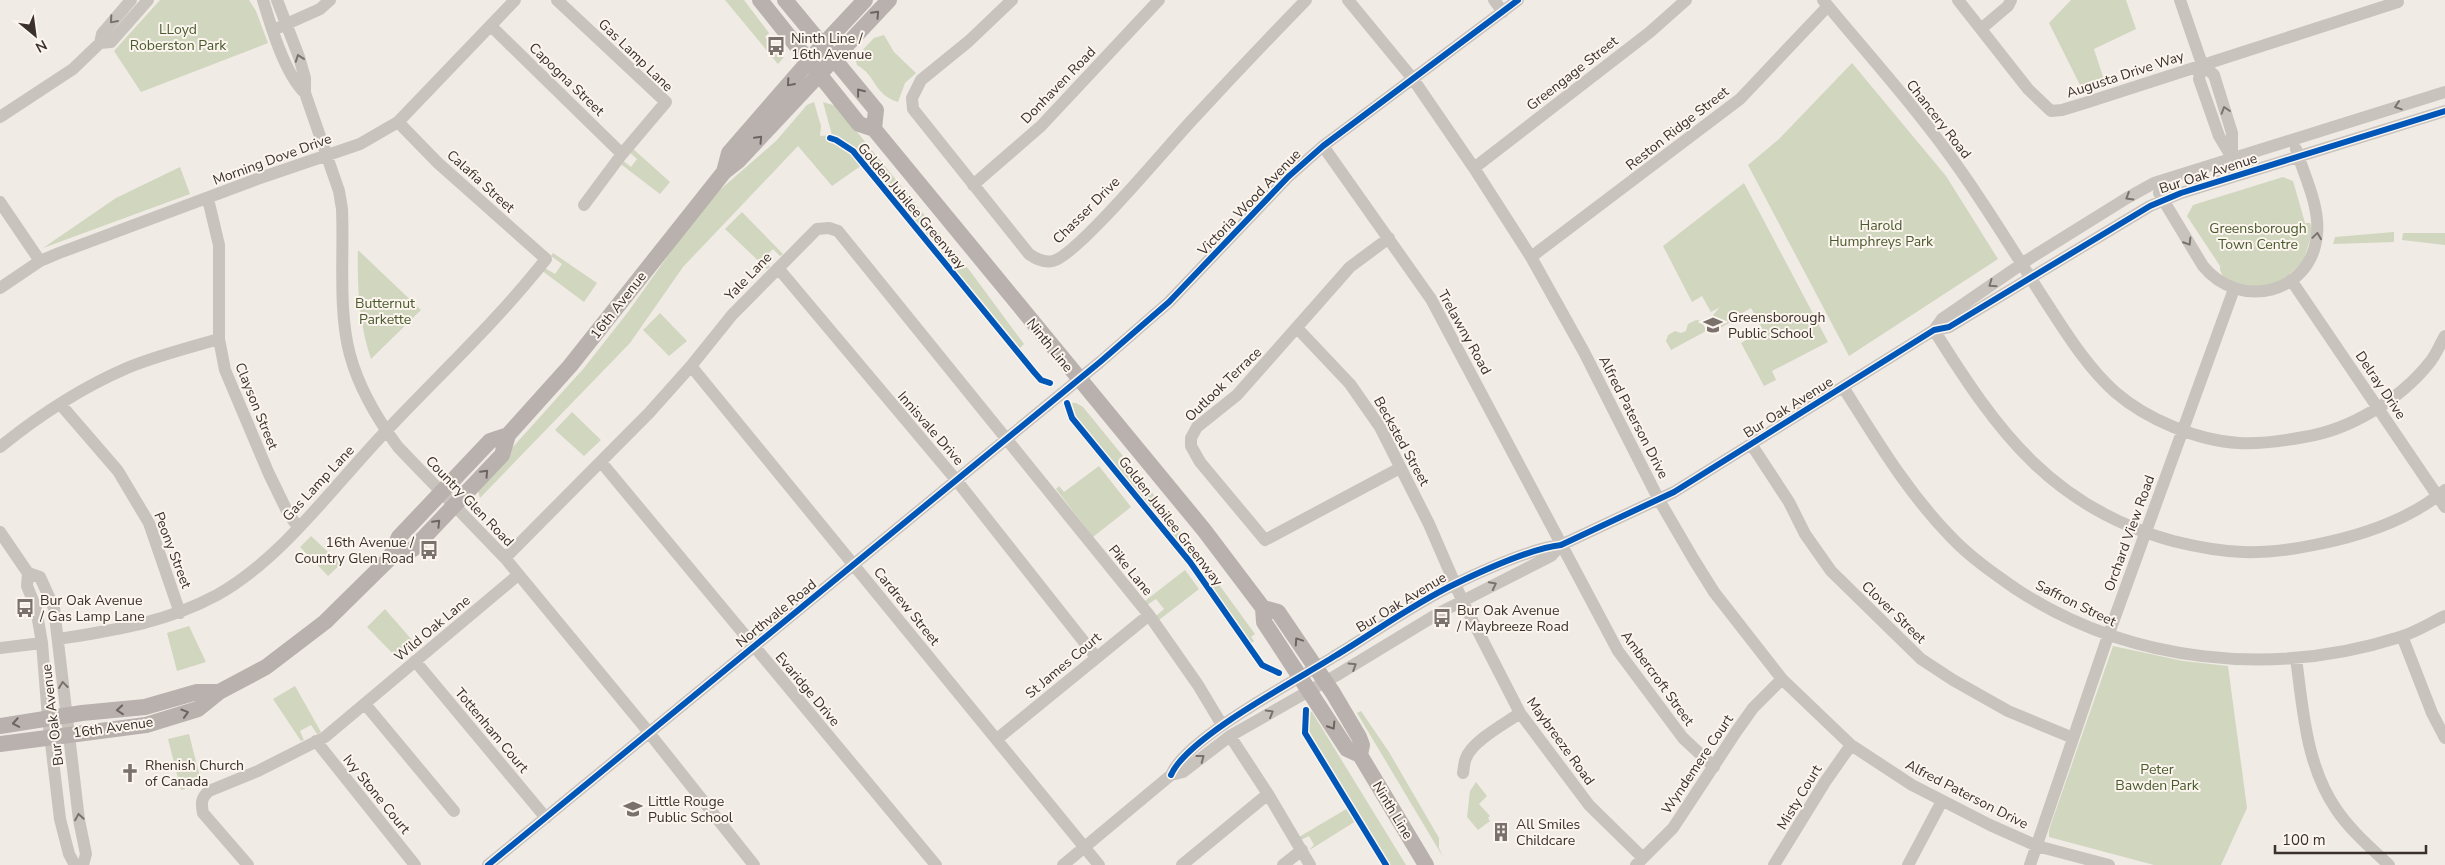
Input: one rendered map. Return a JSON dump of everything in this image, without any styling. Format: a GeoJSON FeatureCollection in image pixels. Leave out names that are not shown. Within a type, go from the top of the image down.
{"type":"FeatureCollection","features":[{"type":"Feature","properties":{"kind":"main road","name":"Ninth Line"},"geometry":{"type":"LineString","coordinates":[[760,0],[859,124],[874,129],[1198,524],[1263,608],[1264,622],[1347,749],[1360,755],[1426,865]]}},
{"type":"Feature","properties":{"kind":"main road"},"geometry":{"type":"LineString","coordinates":[[785,0],[876,110],[874,129]]}},
{"type":"Feature","properties":{"kind":"main road","name":"16th Avenue"},"geometry":{"type":"LineString","coordinates":[[724,172],[729,153],[822,46],[865,0]]}},
{"type":"Feature","properties":{"kind":"main road","name":"16th Avenue"},"geometry":{"type":"LineString","coordinates":[[0,744],[146,725],[198,709],[219,692],[266,667],[304,640],[390,558],[413,549],[502,455],[508,435],[570,366],[724,172],[738,161],[889,0]]}},
{"type":"Feature","properties":{"kind":"main road","name":"16th Avenue"},"geometry":{"type":"LineString","coordinates":[[390,558],[399,537],[441,492],[490,441],[508,435]]}},
{"type":"Feature","properties":{"kind":"main road","name":"Ninth Line"},"geometry":{"type":"LineString","coordinates":[[1263,608],[1278,612],[1326,681],[1357,732],[1362,745],[1360,755]]}},
{"type":"Feature","properties":{"kind":"main road","name":"16th Avenue"},"geometry":{"type":"LineString","coordinates":[[0,726],[48,718],[145,707],[197,692],[219,692]]}},
{"type":"Feature","properties":{"kind":"street"},"geometry":{"type":"LineString","coordinates":[[0,117],[73,69],[100,43],[102,34],[131,0]]}},
{"type":"Feature","properties":{"kind":"street"},"geometry":{"type":"LineString","coordinates":[[100,43],[111,42],[148,0]]}},
{"type":"Feature","properties":{"kind":"street","name":"Country Glen Road"},"geometry":{"type":"LineString","coordinates":[[262,0],[297,85],[306,93]]}},
{"type":"Feature","properties":{"kind":"street","name":"Country Glen Road"},"geometry":{"type":"LineString","coordinates":[[278,0],[305,78],[306,93],[339,192],[342,209],[345,326],[350,356],[364,392],[386,431],[409,459],[505,558],[650,734],[754,865]]}},
{"type":"Feature","properties":{"kind":"street"},"geometry":{"type":"LineString","coordinates":[[274,31],[320,9],[330,0]]}},
{"type":"Feature","properties":{"kind":"street","name":"Morning Dove Drive"},"geometry":{"type":"LineString","coordinates":[[0,288],[40,262],[327,154],[360,144],[398,122],[515,0]]}},
{"type":"Feature","properties":{"kind":"street","name":"Gas Lamp Lane"},"geometry":{"type":"LineString","coordinates":[[557,0],[666,102],[622,154],[584,205]]}},
{"type":"Feature","properties":{"kind":"street","name":"Chasser Drive"},"geometry":{"type":"LineString","coordinates":[[1012,0],[969,41],[921,80],[912,98],[913,109],[1029,254],[1036,259],[1054,261],[1066,254],[1103,218],[1194,118],[1306,0]]}},
{"type":"Feature","properties":{"kind":"street","name":"Donhaven Road"},"geometry":{"type":"LineString","coordinates":[[973,185],[1041,126],[1159,0]]}},
{"type":"Feature","properties":{"kind":"street","name":"Alfred Paterson Drive"},"geometry":{"type":"LineString","coordinates":[[1348,0],[1413,79],[1474,168],[1531,257],[1584,352],[1659,500],[1714,592],[1782,679],[1850,745],[1912,785],[2038,846],[2109,865]]}},
{"type":"Feature","properties":{"kind":"street"},"geometry":{"type":"LineString","coordinates":[[1494,0],[1503,12]]}},
{"type":"Feature","properties":{"kind":"street","name":"Victoria Wood Avenue"},"geometry":{"type":"LineString","coordinates":[[1079,379],[1169,302],[1288,177],[1323,146],[1518,0]]}},
{"type":"Feature","properties":{"kind":"street","name":"Greengage Street"},"geometry":{"type":"LineString","coordinates":[[1474,168],[1650,32],[1686,0]]}},
{"type":"Feature","properties":{"kind":"street","name":"Augusta Drive Way"},"geometry":{"type":"LineString","coordinates":[[1958,0],[1982,28],[2028,89],[2051,110],[2062,110],[2202,64]]}},
{"type":"Feature","properties":{"kind":"street"},"geometry":{"type":"LineString","coordinates":[[1982,28],[2008,6],[2011,0]]}},
{"type":"Feature","properties":{"kind":"street"},"geometry":{"type":"LineString","coordinates":[[2180,0],[2202,64],[2199,79],[2219,136],[2232,158],[2238,176]]}},
{"type":"Feature","properties":{"kind":"street"},"geometry":{"type":"LineString","coordinates":[[2202,64],[2398,2]]}},
{"type":"Feature","properties":{"kind":"street","name":"Reston Ridge Street"},"geometry":{"type":"LineString","coordinates":[[1531,257],[1740,99],[1826,3]]}},
{"type":"Feature","properties":{"kind":"street","name":"Chancery Road"},"geometry":{"type":"LineString","coordinates":[[1826,3],[1962,172],[2067,335],[2093,369],[2116,393],[2153,417],[2182,430],[2236,443],[2286,440],[2315,435],[2343,426],[2378,406],[2403,388],[2430,362],[2445,336]]}},
{"type":"Feature","properties":{"kind":"street","name":"Capogna Street"},"geometry":{"type":"LineString","coordinates":[[492,26],[622,154]]}},
{"type":"Feature","properties":{"kind":"street"},"geometry":{"type":"LineString","coordinates":[[2442,93],[2445,112]]}},
{"type":"Feature","properties":{"kind":"street","name":"Bur Oak Avenue"},"geometry":{"type":"LineString","coordinates":[[1934,330],[1942,319],[2022,264],[2154,183],[2442,93]]}},
{"type":"Feature","properties":{"kind":"street","name":"Bur Oak Avenue"},"geometry":{"type":"LineString","coordinates":[[1171,775],[1175,765],[1222,725],[1430,597],[1454,584],[1546,546],[1561,545],[1659,500],[1934,330],[1949,327],[2163,200],[2445,112]]}},
{"type":"Feature","properties":{"kind":"street","name":"Calafia Street"},"geometry":{"type":"LineString","coordinates":[[398,122],[432,157],[546,259]]}},
{"type":"Feature","properties":{"kind":"street"},"geometry":{"type":"LineString","coordinates":[[2154,183],[2203,266],[2216,279],[2234,289],[2249,292],[2265,292],[2291,280],[2309,260],[2318,232],[2316,211],[2293,139]]}},
{"type":"Feature","properties":{"kind":"street","name":"Trelawny Road"},"geometry":{"type":"LineString","coordinates":[[1323,146],[1431,299],[1561,545]]}},
{"type":"Feature","properties":{"kind":"street","name":"Clayson Street"},"geometry":{"type":"LineString","coordinates":[[208,199],[219,245],[218,339],[225,370],[244,420],[288,513],[298,527]]}},
{"type":"Feature","properties":{"kind":"street"},"geometry":{"type":"LineString","coordinates":[[0,202],[40,262]]}},
{"type":"Feature","properties":{"kind":"street","name":"Yale Lane"},"geometry":{"type":"LineString","coordinates":[[505,558],[601,462],[691,366],[732,315],[817,229],[829,228],[838,231],[1007,440]]}},
{"type":"Feature","properties":{"kind":"street","name":"Outlook Terrace"},"geometry":{"type":"LineString","coordinates":[[1389,238],[1350,267],[1298,329],[1237,395],[1197,427],[1191,438],[1191,446],[1200,462],[1265,540],[1400,468]]}},
{"type":"Feature","properties":{"kind":"street","name":"Gas Lamp Lane"},"geometry":{"type":"LineString","coordinates":[[58,639],[148,623],[180,613],[218,594],[264,563],[386,431],[504,311],[546,259]]}},
{"type":"Feature","properties":{"kind":"street","name":"Innisvale Drive"},"geometry":{"type":"LineString","coordinates":[[778,268],[957,481],[1096,657]]}},
{"type":"Feature","properties":{"kind":"street","name":"Delray Drive"},"geometry":{"type":"LineString","coordinates":[[2291,280],[2441,493],[2445,507]]}},
{"type":"Feature","properties":{"kind":"street","name":"Orchard View Road"},"geometry":{"type":"LineString","coordinates":[[2030,865],[2108,636],[2234,289]]}},
{"type":"Feature","properties":{"kind":"street","name":"Becksted Street"},"geometry":{"type":"LineString","coordinates":[[1298,329],[1358,395],[1380,427],[1430,524],[1454,584]]}},
{"type":"Feature","properties":{"kind":"street"},"geometry":{"type":"LineString","coordinates":[[1934,330],[1982,403],[2020,450],[2077,500],[2111,520],[2145,533],[2209,550],[2241,553],[2282,552],[2346,539],[2382,527],[2441,493]]}},
{"type":"Feature","properties":{"kind":"street"},"geometry":{"type":"LineString","coordinates":[[0,447],[61,405],[128,368],[218,339]]}},
{"type":"Feature","properties":{"kind":"street","name":"Cardrew Street"},"geometry":{"type":"LineString","coordinates":[[691,366],[1100,865]]}},
{"type":"Feature","properties":{"kind":"street","name":"Northvale Road"},"geometry":{"type":"LineString","coordinates":[[488,865],[650,734],[1079,379]]}},
{"type":"Feature","properties":{"kind":"street","name":"Saffron Street"},"geometry":{"type":"LineString","coordinates":[[1842,387],[1893,468],[1910,491],[1951,538],[2000,578],[2039,604],[2108,636],[2179,654],[2258,661],[2296,658],[2368,646],[2402,636],[2445,616]]}},
{"type":"Feature","properties":{"kind":"street","name":"Peony Street"},"geometry":{"type":"LineString","coordinates":[[61,405],[118,471],[149,523],[180,613]]}},
{"type":"Feature","properties":{"kind":"street","name":"Pike Lane"},"geometry":{"type":"LineString","coordinates":[[1007,440],[1149,614],[1198,685],[1222,725]]}},
{"type":"Feature","properties":{"kind":"street","name":"Clover Street"},"geometry":{"type":"LineString","coordinates":[[1751,444],[1790,502],[1805,534],[1831,571],[1922,659],[1952,680],[2008,711],[2073,738]]}},
{"type":"Feature","properties":{"kind":"street","name":"Evaridge Drive"},"geometry":{"type":"LineString","coordinates":[[601,462],[936,865]]}},
{"type":"Feature","properties":{"kind":"street","name":"Bur Oak Avenue"},"geometry":{"type":"LineString","coordinates":[[0,532],[28,573],[40,577],[54,608],[80,820],[86,854],[84,865]]}},
{"type":"Feature","properties":{"kind":"street","name":"Bur Oak Avenue"},"geometry":{"type":"LineString","coordinates":[[1063,865],[1171,775],[1183,772],[1230,736],[1462,600],[1551,556],[1561,545]]}},
{"type":"Feature","properties":{"kind":"street","name":"Ambercroft Street"},"geometry":{"type":"LineString","coordinates":[[1561,545],[1601,621],[1628,666],[1682,738],[1714,767]]}},
{"type":"Feature","properties":{"kind":"street","name":"Bur Oak Avenue"},"geometry":{"type":"LineString","coordinates":[[28,573],[27,586],[36,608],[42,643],[48,718],[60,819],[69,854],[75,865]]}},
{"type":"Feature","properties":{"kind":"street","name":"Wild Oak Lane"},"geometry":{"type":"LineString","coordinates":[[248,865],[203,813],[201,804],[203,796],[209,791],[258,771],[325,738],[518,575]]}},
{"type":"Feature","properties":{"kind":"street","name":"Bur Oak Avenue"},"geometry":{"type":"LineString","coordinates":[[1454,584],[1462,600]]}},
{"type":"Feature","properties":{"kind":"street","name":"Maybreeze Road"},"geometry":{"type":"LineString","coordinates":[[1462,600],[1520,713],[1589,805],[1640,861]]}},
{"type":"Feature","properties":{"kind":"street","name":"St James Court"},"geometry":{"type":"LineString","coordinates":[[997,739],[1149,614]]}},
{"type":"Feature","properties":{"kind":"street"},"geometry":{"type":"LineString","coordinates":[[2402,636],[2432,713],[2445,738]]}},
{"type":"Feature","properties":{"kind":"street"},"geometry":{"type":"LineString","coordinates":[[0,648],[42,643]]}},
{"type":"Feature","properties":{"kind":"street"},"geometry":{"type":"LineString","coordinates":[[2296,658],[2306,734],[2316,768],[2336,809],[2389,865]]}},
{"type":"Feature","properties":{"kind":"street","name":"Tottenham Court"},"geometry":{"type":"LineString","coordinates":[[415,661],[546,818]]}},
{"type":"Feature","properties":{"kind":"street","name":"Wyndemere Court"},"geometry":{"type":"LineString","coordinates":[[1640,861],[1673,828],[1753,708],[1782,679]]}},
{"type":"Feature","properties":{"kind":"street"},"geometry":{"type":"LineString","coordinates":[[366,704],[454,811]]}},
{"type":"Feature","properties":{"kind":"street"},"geometry":{"type":"LineString","coordinates":[[1463,773],[1466,757],[1470,750],[1520,713]]}},
{"type":"Feature","properties":{"kind":"street"},"geometry":{"type":"LineString","coordinates":[[1230,736],[1268,794],[1310,865]]}},
{"type":"Feature","properties":{"kind":"street","name":"Ivy Stone Court"},"geometry":{"type":"LineString","coordinates":[[316,742],[415,865]]}},
{"type":"Feature","properties":{"kind":"street","name":"Misty Court"},"geometry":{"type":"LineString","coordinates":[[1774,865],[1850,745]]}},
{"type":"Feature","properties":{"kind":"street"},"geometry":{"type":"LineString","coordinates":[[1182,865],[1268,794]]}},
{"type":"Feature","properties":{"kind":"street"},"geometry":{"type":"LineString","coordinates":[[1908,865],[1942,801]]}},
{"type":"Feature","properties":{"kind":"street"},"geometry":{"type":"LineString","coordinates":[[1283,865],[1302,850]]}},
{"type":"Feature","properties":{"kind":"green space","name":"LLoyd Roberston Park"},"geometry":{"type":"Polygon","coordinates":[[[160,0],[249,0],[256,11],[268,43],[141,92],[114,51],[160,0]]]}},
{"type":"Feature","properties":{"kind":"green space"},"geometry":{"type":"Polygon","coordinates":[[[725,0],[744,0],[769,33],[765,37],[784,57],[778,64],[725,0]]]}},
{"type":"Feature","properties":{"kind":"green space"},"geometry":{"type":"Polygon","coordinates":[[[2071,0],[2126,0],[2136,29],[2094,49],[2106,86],[2085,95],[2049,23],[2071,0]]]}},
{"type":"Feature","properties":{"kind":"green space"},"geometry":{"type":"Polygon","coordinates":[[[884,35],[894,52],[916,73],[905,83],[898,102],[890,99],[879,90],[868,74],[857,65],[855,58],[874,38],[884,35]]]}},
{"type":"Feature","properties":{"kind":"green space","name":"Harold Humphreys Park"},"geometry":{"type":"Polygon","coordinates":[[[1852,63],[1946,176],[1998,259],[1849,356],[1748,165],[1779,139],[1852,63]]]}},
{"type":"Feature","properties":{"kind":"green space"},"geometry":{"type":"Polygon","coordinates":[[[814,102],[821,126],[820,136],[832,135],[823,102],[836,106],[970,271],[1024,344],[1020,348],[1029,359],[1026,360],[865,163],[832,186],[798,146],[683,267],[630,343],[480,498],[477,487],[584,368],[628,312],[706,202],[776,141],[807,105],[814,102]]]}},
{"type":"Feature","properties":{"kind":"green space"},"geometry":{"type":"Polygon","coordinates":[[[631,147],[670,182],[660,194],[618,162],[621,159],[631,167],[637,159],[628,151],[631,147]]]}},
{"type":"Feature","properties":{"kind":"green space"},"geometry":{"type":"Polygon","coordinates":[[[180,167],[190,194],[43,248],[116,198],[180,167]]]}},
{"type":"Feature","properties":{"kind":"green space","name":"Greensborough Town Centre"},"geometry":{"type":"Polygon","coordinates":[[[2283,177],[2293,181],[2305,223],[2310,223],[2313,230],[2303,262],[2282,281],[2257,288],[2224,279],[2220,266],[2187,216],[2193,205],[2283,177]]]}},
{"type":"Feature","properties":{"kind":"green space"},"geometry":{"type":"Polygon","coordinates":[[[1744,183],[1828,342],[1772,371],[1776,380],[1764,386],[1741,343],[1763,330],[1751,308],[1720,328],[1713,315],[1720,307],[1711,312],[1702,296],[1692,302],[1663,246],[1744,183]]]}},
{"type":"Feature","properties":{"kind":"green space"},"geometry":{"type":"Polygon","coordinates":[[[742,212],[783,254],[780,256],[773,249],[763,259],[770,267],[767,269],[725,229],[742,212]]]}},
{"type":"Feature","properties":{"kind":"green space"},"geometry":{"type":"Polygon","coordinates":[[[2394,232],[2394,242],[2333,244],[2335,237],[2394,232]]]}},
{"type":"Feature","properties":{"kind":"green space"},"geometry":{"type":"Polygon","coordinates":[[[2403,233],[2445,233],[2445,245],[2402,240],[2403,233]]]}},
{"type":"Feature","properties":{"kind":"green space","name":"Butternut Parkette"},"geometry":{"type":"Polygon","coordinates":[[[358,250],[421,310],[371,359],[360,305],[358,250]]]}},
{"type":"Feature","properties":{"kind":"green space"},"geometry":{"type":"Polygon","coordinates":[[[553,253],[597,283],[584,302],[541,270],[543,267],[555,274],[562,264],[551,256],[553,253]]]}},
{"type":"Feature","properties":{"kind":"green space"},"geometry":{"type":"Polygon","coordinates":[[[660,313],[687,341],[669,356],[643,330],[660,313]]]}},
{"type":"Feature","properties":{"kind":"green space"},"geometry":{"type":"Polygon","coordinates":[[[1696,320],[1702,321],[1706,331],[1671,350],[1666,341],[1668,335],[1675,331],[1681,333],[1686,331],[1688,324],[1696,320]]]}},
{"type":"Feature","properties":{"kind":"green space"},"geometry":{"type":"Polygon","coordinates":[[[1069,403],[1076,403],[1083,407],[1145,483],[1255,634],[1251,637],[1254,641],[1250,644],[1196,566],[1072,415],[1069,403]]]}},
{"type":"Feature","properties":{"kind":"green space"},"geometry":{"type":"Polygon","coordinates":[[[572,412],[601,440],[584,456],[555,430],[572,412]]]}},
{"type":"Feature","properties":{"kind":"green space"},"geometry":{"type":"Polygon","coordinates":[[[1099,466],[1131,507],[1093,537],[1056,489],[1059,486],[1064,492],[1099,466]]]}},
{"type":"Feature","properties":{"kind":"green space"},"geometry":{"type":"Polygon","coordinates":[[[311,536],[341,564],[328,576],[300,547],[311,536]]]}},
{"type":"Feature","properties":{"kind":"green space"},"geometry":{"type":"Polygon","coordinates":[[[1185,570],[1199,589],[1159,620],[1156,616],[1164,609],[1156,599],[1147,605],[1145,601],[1185,570]]]}},
{"type":"Feature","properties":{"kind":"green space"},"geometry":{"type":"Polygon","coordinates":[[[385,609],[412,640],[395,656],[367,627],[385,609]]]}},
{"type":"Feature","properties":{"kind":"green space"},"geometry":{"type":"Polygon","coordinates":[[[189,626],[206,662],[177,671],[167,633],[189,626]]]}},
{"type":"Feature","properties":{"kind":"green space","name":"Peter Bawden Park"},"geometry":{"type":"Polygon","coordinates":[[[2113,646],[2183,661],[2228,666],[2247,808],[2221,865],[2154,865],[2049,837],[2049,830],[2113,646]]]}},
{"type":"Feature","properties":{"kind":"green space"},"geometry":{"type":"Polygon","coordinates":[[[295,686],[321,732],[317,734],[311,725],[300,731],[304,740],[301,741],[273,699],[295,686]]]}},
{"type":"Feature","properties":{"kind":"green space"},"geometry":{"type":"Polygon","coordinates":[[[1309,711],[1312,712],[1406,865],[1388,865],[1307,731],[1309,711]]]}},
{"type":"Feature","properties":{"kind":"green space"},"geometry":{"type":"Polygon","coordinates":[[[1361,711],[1389,752],[1439,838],[1439,848],[1443,857],[1357,713],[1361,711]]]}},
{"type":"Feature","properties":{"kind":"green space"},"geometry":{"type":"Polygon","coordinates":[[[189,734],[202,785],[199,786],[196,777],[183,780],[185,789],[181,790],[168,739],[189,734]]]}},
{"type":"Feature","properties":{"kind":"green space"},"geometry":{"type":"Polygon","coordinates":[[[1476,782],[1487,796],[1479,804],[1490,816],[1488,818],[1490,821],[1478,830],[1467,817],[1470,791],[1476,782]]]}},
{"type":"Feature","properties":{"kind":"green space"},"geometry":{"type":"Polygon","coordinates":[[[1348,808],[1356,821],[1308,851],[1314,845],[1309,836],[1301,840],[1299,837],[1348,808]]]}},
{"type":"Feature","properties":{"kind":"cycle path"},"geometry":{"type":"LineString","coordinates":[[488,865],[1100,362],[1169,302],[1288,177],[1323,146],[1518,0]]}},
{"type":"Feature","properties":{"kind":"cycle path"},"geometry":{"type":"LineString","coordinates":[[1171,775],[1181,760],[1220,727],[1424,600],[1508,561],[1561,545],[1674,492],[1934,330],[1949,327],[2150,206],[2181,193],[2445,111]]}},
{"type":"Feature","properties":{"kind":"cycle path","name":"Golden Jubilee Greenway"},"geometry":{"type":"LineString","coordinates":[[830,138],[853,151],[1034,372],[1041,380],[1050,383]]}},
{"type":"Feature","properties":{"kind":"cycle path","name":"Golden Jubilee Greenway"},"geometry":{"type":"LineString","coordinates":[[1067,403],[1072,418],[1190,562],[1262,665],[1279,673]]}},
{"type":"Feature","properties":{"kind":"cycle path"},"geometry":{"type":"LineString","coordinates":[[1306,710],[1305,733],[1386,865]]}},
{"type":"Feature","properties":{"kind":"place","name":"Ninth Line / 16th Avenue"},"geometry":{"type":"Point","coordinates":[776,46]}},
{"type":"Feature","properties":{"kind":"place","name":"Greensborough Public School"},"geometry":{"type":"Point","coordinates":[1713,325]}},
{"type":"Feature","properties":{"kind":"place","name":"16th Avenue / Country Glen Road"},"geometry":{"type":"Point","coordinates":[429,550]}},
{"type":"Feature","properties":{"kind":"place","name":"Bur Oak Avenue / Gas Lamp Lane"},"geometry":{"type":"Point","coordinates":[25,608]}},
{"type":"Feature","properties":{"kind":"place","name":"Bur Oak Avenue / Maybreeze Road"},"geometry":{"type":"Point","coordinates":[1442,618]}},
{"type":"Feature","properties":{"kind":"place","name":"Rhenish Church of Canada"},"geometry":{"type":"Point","coordinates":[130,773]}},
{"type":"Feature","properties":{"kind":"place","name":"Little Rouge Public School"},"geometry":{"type":"Point","coordinates":[633,809]}},
{"type":"Feature","properties":{"kind":"place","name":"All Smiles Childcare"},"geometry":{"type":"Point","coordinates":[1501,832]}}]}
